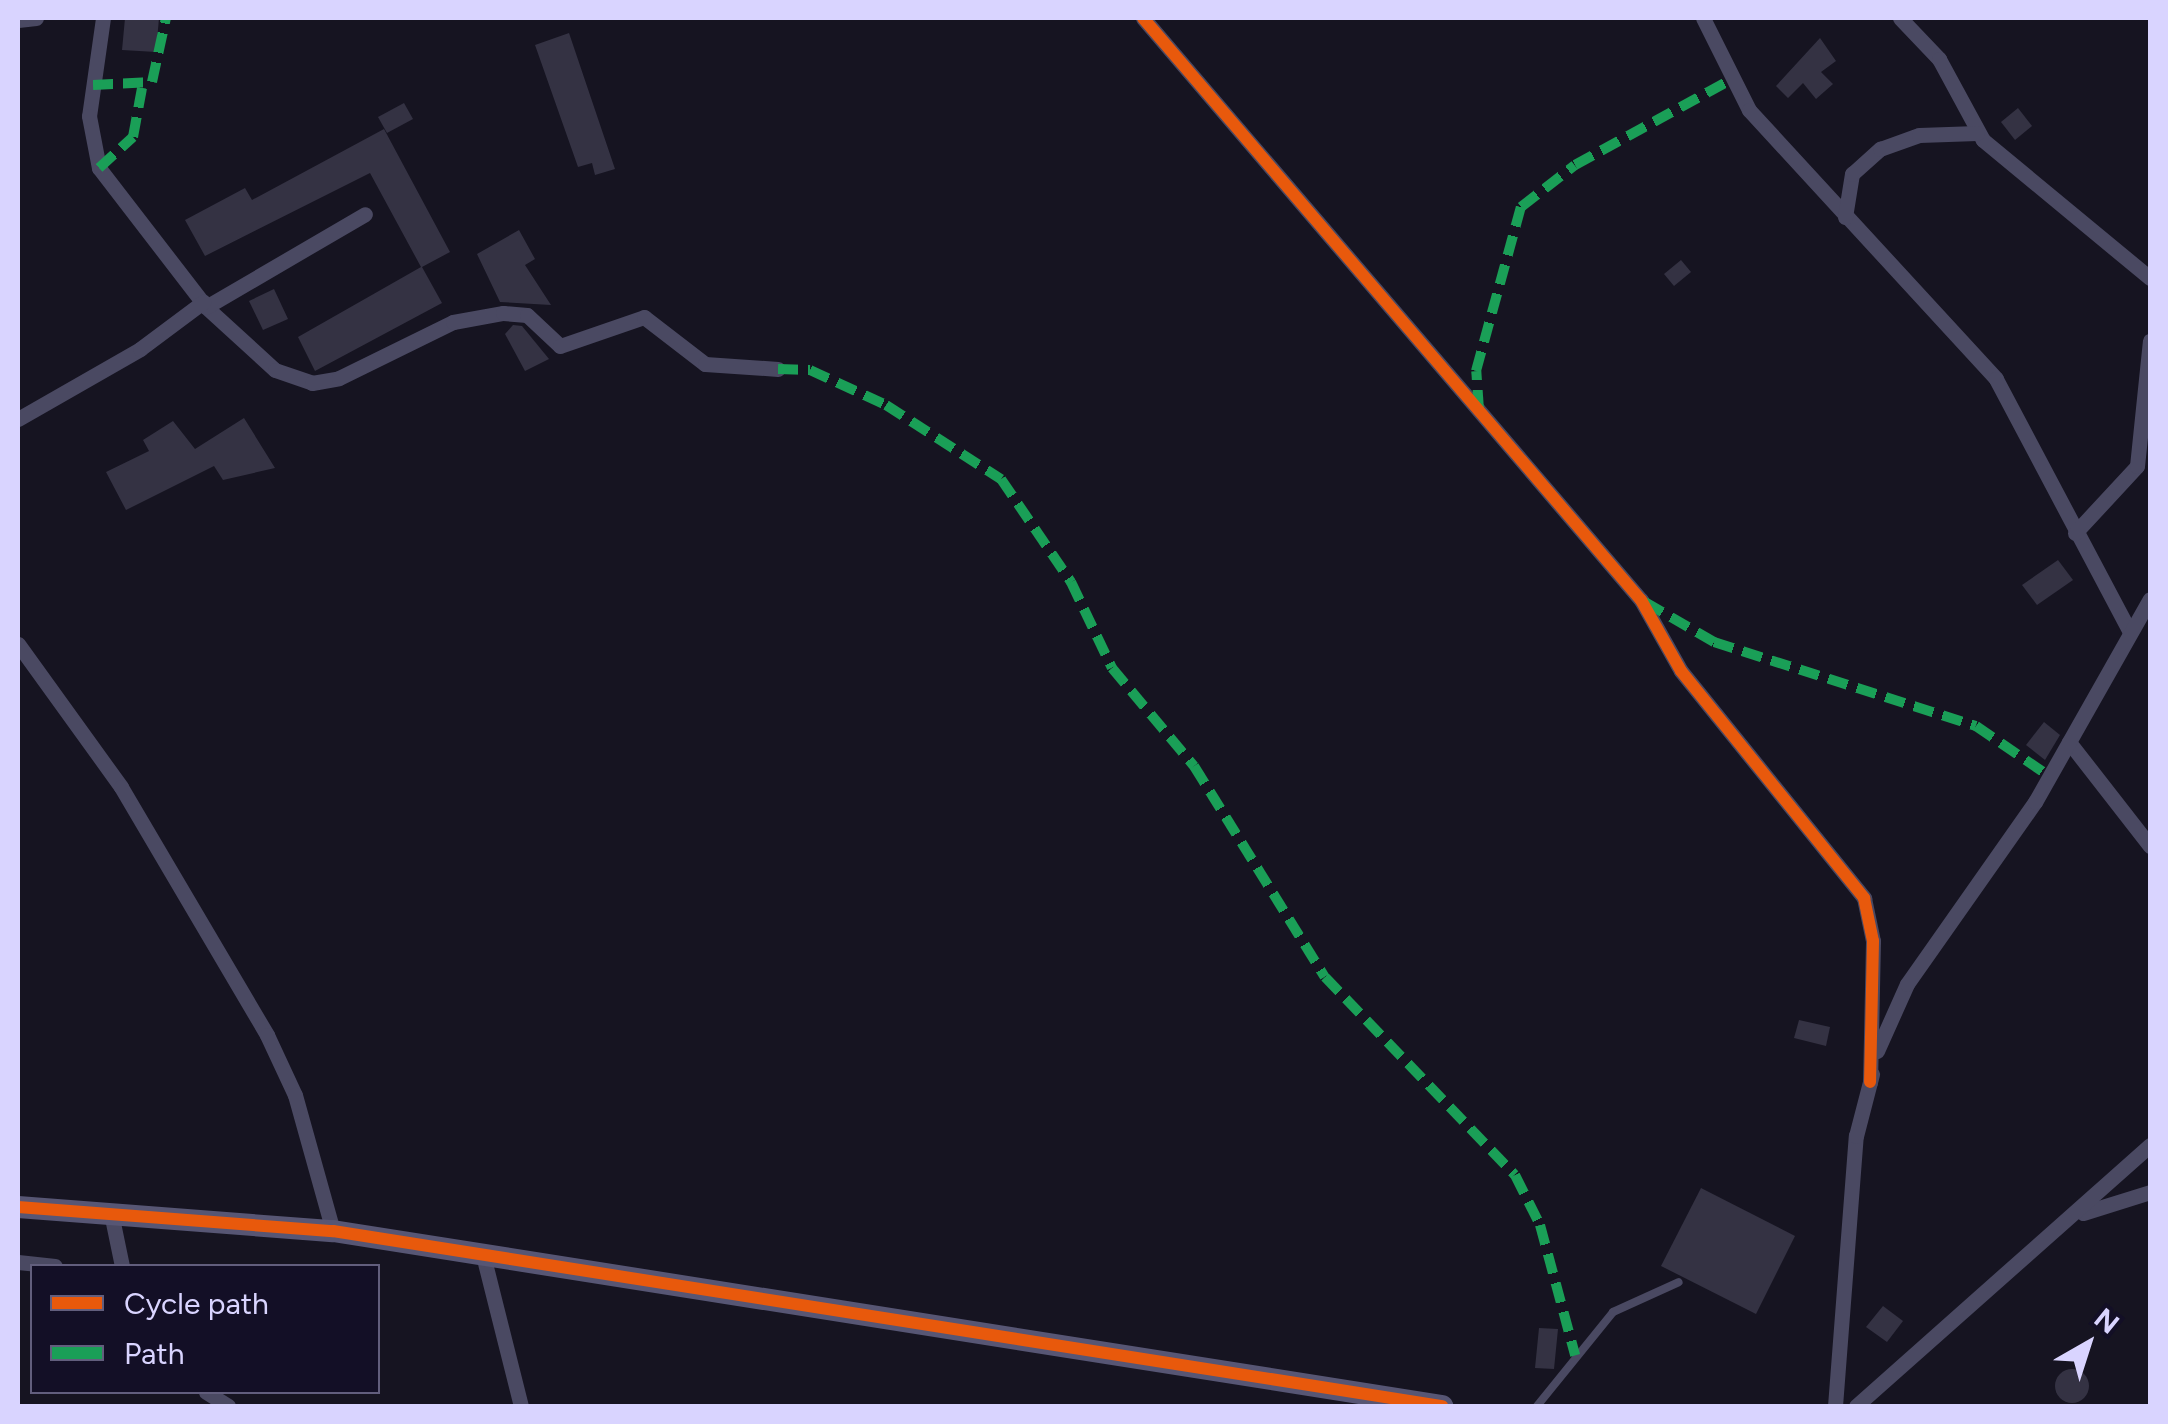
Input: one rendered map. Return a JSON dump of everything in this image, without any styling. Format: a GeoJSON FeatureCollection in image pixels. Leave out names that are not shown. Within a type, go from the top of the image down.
{"type":"FeatureCollection","features":[{"type":"Feature","properties":{"kind":"street"},"geometry":{"type":"LineString","coordinates":[[18,20],[36,18]]}},
{"type":"Feature","properties":{"kind":"street"},"geometry":{"type":"LineString","coordinates":[[103,18],[89,116],[99,168],[204,304],[275,370],[312,383],[453,322],[503,314],[527,315],[560,346],[644,317],[706,364],[778,369]]}},
{"type":"Feature","properties":{"kind":"street"},"geometry":{"type":"LineString","coordinates":[[1143,18],[1641,600],[1682,671],[1854,884],[1873,942],[1870,1082]]}},
{"type":"Feature","properties":{"kind":"street"},"geometry":{"type":"LineString","coordinates":[[1703,18],[1749,110],[1996,379],[2130,632]]}},
{"type":"Feature","properties":{"kind":"street"},"geometry":{"type":"LineString","coordinates":[[1900,18],[1939,59],[1978,132],[2150,278]]}},
{"type":"Feature","properties":{"kind":"street"},"geometry":{"type":"LineString","coordinates":[[1844,217],[1852,174],[1880,150],[1918,135],[1978,132]]}},
{"type":"Feature","properties":{"kind":"street"},"geometry":{"type":"LineString","coordinates":[[18,418],[140,350],[204,304],[365,214]]}},
{"type":"Feature","properties":{"kind":"street"},"geometry":{"type":"LineString","coordinates":[[2075,533],[2137,466],[2150,341]]}},
{"type":"Feature","properties":{"kind":"street"},"geometry":{"type":"LineString","coordinates":[[1835,1406],[1856,1136],[1883,1027],[1907,984],[2068,742],[2150,599]]}},
{"type":"Feature","properties":{"kind":"street"},"geometry":{"type":"LineString","coordinates":[[18,644],[121,788],[268,1035],[295,1095],[333,1232]]}},
{"type":"Feature","properties":{"kind":"street"},"geometry":{"type":"LineString","coordinates":[[2068,742],[2150,846]]}},
{"type":"Feature","properties":{"kind":"street"},"geometry":{"type":"LineString","coordinates":[[1856,1406],[2079,1214],[2150,1145]]}},
{"type":"Feature","properties":{"kind":"street"},"geometry":{"type":"LineString","coordinates":[[2079,1214],[2150,1192]]}},
{"type":"Feature","properties":{"kind":"street"},"geometry":{"type":"LineString","coordinates":[[18,1207],[333,1232],[1442,1406]]}},
{"type":"Feature","properties":{"kind":"street"},"geometry":{"type":"LineString","coordinates":[[111,1213],[122,1264]]}},
{"type":"Feature","properties":{"kind":"street"},"geometry":{"type":"LineString","coordinates":[[484,1258],[521,1406]]}},
{"type":"Feature","properties":{"kind":"lane"},"geometry":{"type":"LineString","coordinates":[[1536,1406],[1613,1312],[1680,1282]]}},
{"type":"Feature","properties":{"kind":"building"},"geometry":{"type":"Polygon","coordinates":[[[125,18],[159,18],[156,52],[122,50],[125,18]]]}},
{"type":"Feature","properties":{"kind":"building"},"geometry":{"type":"Polygon","coordinates":[[[569,33],[615,169],[595,175],[592,163],[578,167],[535,45],[569,33]]]}},
{"type":"Feature","properties":{"kind":"building"},"geometry":{"type":"Polygon","coordinates":[[[1820,38],[1836,61],[1821,72],[1833,84],[1816,99],[1803,83],[1788,98],[1776,86],[1820,38]]]}},
{"type":"Feature","properties":{"kind":"building"},"geometry":{"type":"Polygon","coordinates":[[[404,103],[413,119],[387,133],[378,117],[404,103]]]}},
{"type":"Feature","properties":{"kind":"building"},"geometry":{"type":"Polygon","coordinates":[[[2018,108],[2032,126],[2015,140],[2001,122],[2018,108]]]}},
{"type":"Feature","properties":{"kind":"building"},"geometry":{"type":"Polygon","coordinates":[[[384,129],[450,252],[422,267],[442,303],[315,371],[298,337],[421,267],[370,173],[205,256],[185,220],[245,188],[252,200],[384,129]]]}},
{"type":"Feature","properties":{"kind":"building"},"geometry":{"type":"Polygon","coordinates":[[[519,230],[535,259],[525,265],[551,305],[500,302],[477,254],[519,230]]]}},
{"type":"Feature","properties":{"kind":"building"},"geometry":{"type":"Polygon","coordinates":[[[1681,260],[1691,272],[1674,286],[1664,274],[1681,260]]]}},
{"type":"Feature","properties":{"kind":"building"},"geometry":{"type":"Polygon","coordinates":[[[274,289],[288,319],[263,330],[249,301],[274,289]]]}},
{"type":"Feature","properties":{"kind":"building"},"geometry":{"type":"Polygon","coordinates":[[[513,325],[522,326],[549,359],[525,371],[505,334],[513,325]]]}},
{"type":"Feature","properties":{"kind":"building"},"geometry":{"type":"Polygon","coordinates":[[[244,418],[275,468],[223,480],[214,466],[126,510],[106,472],[149,451],[143,440],[173,421],[195,449],[244,418]]]}},
{"type":"Feature","properties":{"kind":"building"},"geometry":{"type":"Polygon","coordinates":[[[2058,560],[2073,580],[2037,605],[2022,585],[2058,560]]]}},
{"type":"Feature","properties":{"kind":"building"},"geometry":{"type":"Polygon","coordinates":[[[2044,722],[2060,735],[2045,760],[2026,745],[2044,722]]]}},
{"type":"Feature","properties":{"kind":"building"},"geometry":{"type":"Polygon","coordinates":[[[1799,1020],[1830,1027],[1826,1046],[1794,1038],[1799,1020]]]}},
{"type":"Feature","properties":{"kind":"building"},"geometry":{"type":"Polygon","coordinates":[[[1701,1188],[1795,1236],[1756,1314],[1661,1266],[1701,1188]]]}},
{"type":"Feature","properties":{"kind":"building"},"geometry":{"type":"Polygon","coordinates":[[[1883,1306],[1903,1321],[1887,1342],[1866,1327],[1883,1306]]]}},
{"type":"Feature","properties":{"kind":"building"},"geometry":{"type":"Polygon","coordinates":[[[1539,1328],[1558,1329],[1554,1369],[1535,1368],[1539,1328]]]}},
{"type":"Feature","properties":{"kind":"building"},"geometry":{"type":"Polygon","coordinates":[[[2072,1369],[2084,1374],[2089,1386],[2084,1398],[2072,1403],[2060,1398],[2055,1386],[2060,1374],[2072,1369]]]}},
{"type":"Feature","properties":{"kind":"marked path"},"geometry":{"type":"LineString","coordinates":[[93,85],[152,82],[166,18]]}},
{"type":"Feature","properties":{"kind":"marked path"},"geometry":{"type":"LineString","coordinates":[[1479,410],[1476,371],[1521,207],[1575,165],[1730,80]]}},
{"type":"Feature","properties":{"kind":"marked path"},"geometry":{"type":"LineString","coordinates":[[99,168],[133,137],[142,88]]}},
{"type":"Feature","properties":{"kind":"marked path"},"geometry":{"type":"LineString","coordinates":[[778,369],[810,370],[886,405],[1001,479],[1071,582],[1112,668],[1194,766],[1325,977],[1515,1175],[1540,1225],[1575,1355]]}},
{"type":"Feature","properties":{"kind":"marked path"},"geometry":{"type":"LineString","coordinates":[[1645,602],[1714,642],[1976,726],[2049,776]]}},
{"type":"Feature","properties":{"kind":"cycle path"},"geometry":{"type":"LineString","coordinates":[[1143,18],[1641,600],[1681,671],[1864,898],[1873,941],[1870,1082]]}},
{"type":"Feature","properties":{"kind":"cycle path"},"geometry":{"type":"LineString","coordinates":[[18,1207],[333,1231],[1442,1406]]}}]}
